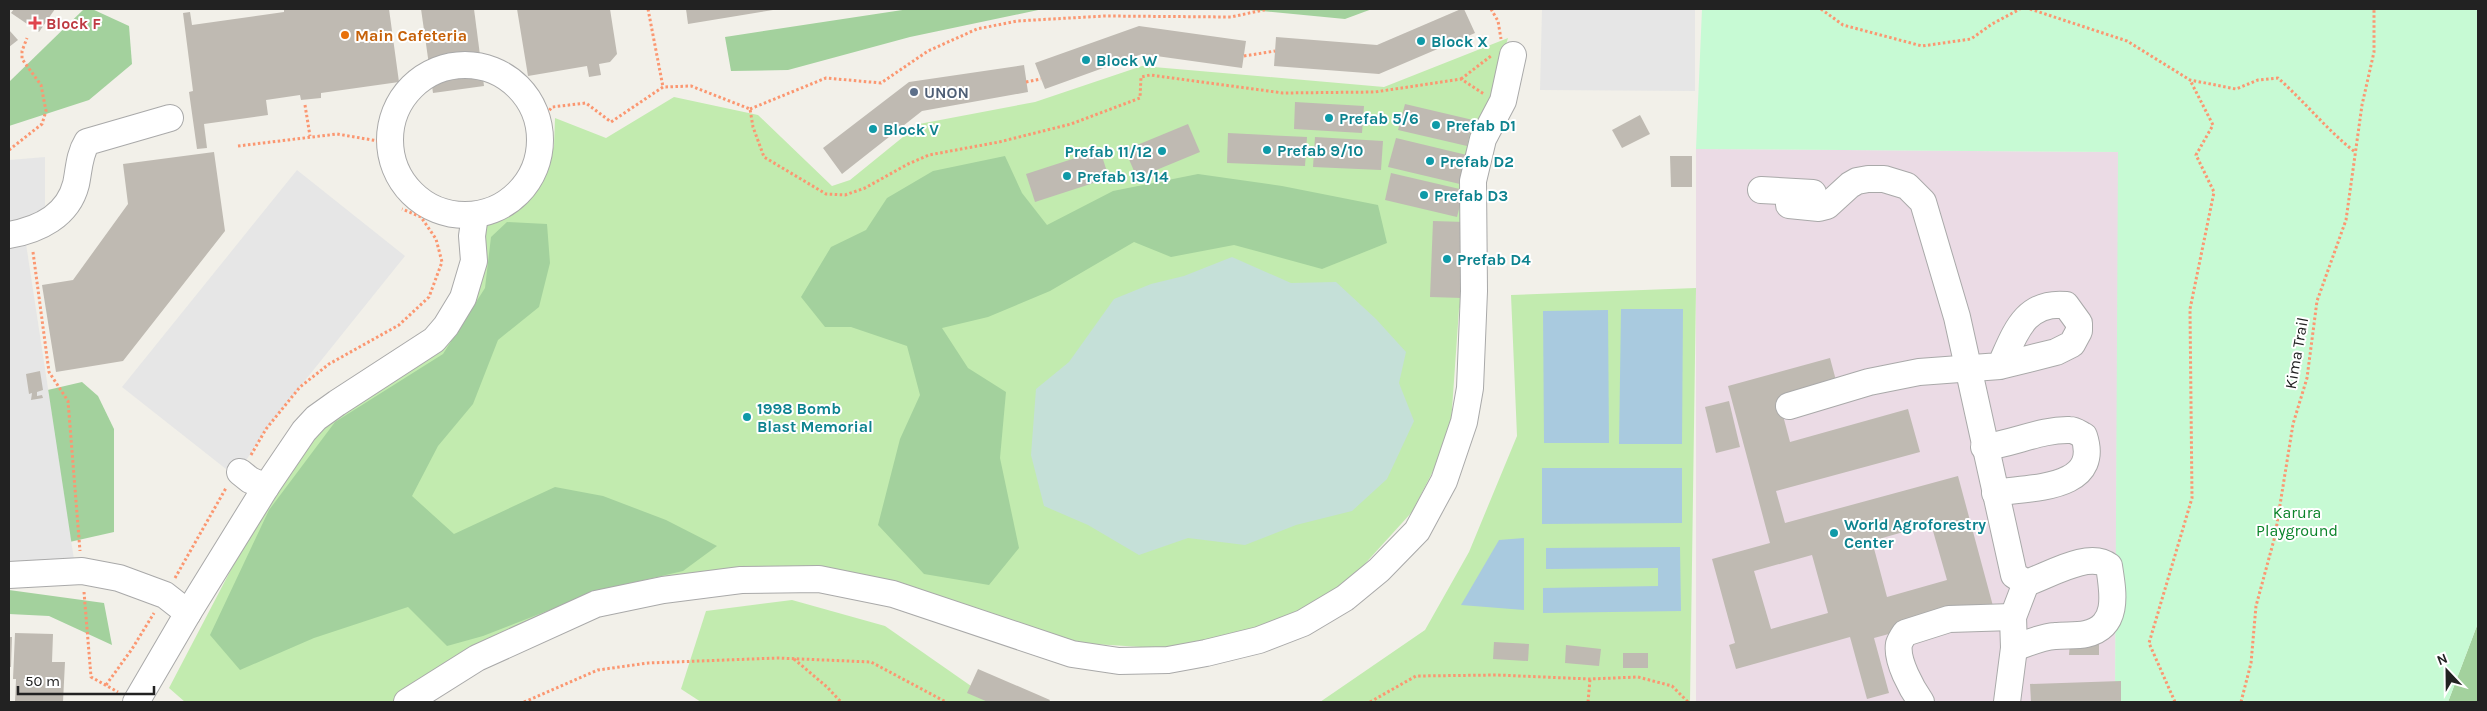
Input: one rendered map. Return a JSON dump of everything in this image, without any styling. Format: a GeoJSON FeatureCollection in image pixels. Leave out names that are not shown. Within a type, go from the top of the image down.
{"type":"FeatureCollection","features":[{"type":"Feature","properties":{"kind":"lane"},"geometry":{"type":"LineString","coordinates":[[407,702],[477,658],[596,604],[663,590],[742,580],[820,579],[893,594],[1072,654],[1119,661],[1168,660],[1206,653],[1260,640],[1303,623],[1345,598],[1379,570],[1417,531],[1444,481],[1464,422],[1470,388],[1474,291],[1473,181],[1483,139],[1503,101],[1503,51]]}},
{"type":"Feature","properties":{"kind":"lane"},"geometry":{"type":"LineString","coordinates":[[459,64],[481,66],[501,73],[523,91],[532,103],[540,122],[541,143],[539,157],[528,183],[514,198],[495,209],[475,215],[458,216],[425,204],[406,188],[394,167],[390,143],[392,120],[402,99],[412,88],[437,70],[459,64]]}},
{"type":"Feature","properties":{"kind":"lane"},"geometry":{"type":"LineString","coordinates":[[19,233],[49,222],[68,203],[75,186],[82,150],[87,142],[170,118]]}},
{"type":"Feature","properties":{"kind":"lane"},"geometry":{"type":"LineString","coordinates":[[1789,206],[1819,208],[1827,206],[1838,194],[1858,181],[1884,179],[1907,186],[1923,202],[1957,317],[1984,447],[2014,575],[2026,583]]}},
{"type":"Feature","properties":{"kind":"lane"},"geometry":{"type":"LineString","coordinates":[[1761,190],[1838,194]]}},
{"type":"Feature","properties":{"kind":"lane"},"geometry":{"type":"LineString","coordinates":[[141,701],[188,613],[266,487],[304,431],[316,418],[434,340],[446,326],[463,298],[474,261],[472,236],[475,215]]}},
{"type":"Feature","properties":{"kind":"lane"},"geometry":{"type":"LineString","coordinates":[[1789,406],[1869,382],[1919,372],[1967,366],[2000,366]]}},
{"type":"Feature","properties":{"kind":"lane"},"geometry":{"type":"LineString","coordinates":[[1984,447],[2056,431],[2072,430],[2084,436],[2088,448],[2086,463],[2066,481],[2040,488],[1995,493]]}},
{"type":"Feature","properties":{"kind":"lane"},"geometry":{"type":"LineString","coordinates":[[240,472],[250,480],[266,487]]}},
{"type":"Feature","properties":{"kind":"lane"},"geometry":{"type":"LineString","coordinates":[[2007,702],[2014,648],[2013,617],[2026,583],[2089,560],[2102,561],[2108,566],[2112,613],[2106,623],[2096,631],[2085,634],[2040,639],[2014,648]]}},
{"type":"Feature","properties":{"kind":"lane"},"geometry":{"type":"LineString","coordinates":[[9,575],[82,571],[119,578],[165,595],[188,613]]}},
{"type":"Feature","properties":{"kind":"lane"},"geometry":{"type":"LineString","coordinates":[[1921,702],[1908,683],[1903,664],[1899,644],[1904,633],[1949,619],[2013,617]]}},
{"type":"Feature","properties":{"kind":"path"},"geometry":{"type":"LineString","coordinates":[[648,9],[663,87]]}},
{"type":"Feature","properties":{"kind":"path"},"geometry":{"type":"LineString","coordinates":[[540,122],[552,107],[586,103],[611,122],[663,87],[691,86],[750,109],[826,78],[881,83],[937,48],[977,29],[1017,21],[1105,16],[1231,17],[1268,9]]}},
{"type":"Feature","properties":{"kind":"path"},"geometry":{"type":"LineString","coordinates":[[750,109],[753,128],[764,157],[826,194],[845,195],[865,188],[908,164],[930,155],[998,142],[1071,124],[1140,98],[1141,77],[1150,75],[1283,93],[1375,92],[1461,79],[1503,51],[1498,21],[1491,9]]}},
{"type":"Feature","properties":{"kind":"path"},"geometry":{"type":"LineString","coordinates":[[1821,9],[1843,25],[1922,46],[1971,39],[1992,24],[2020,9]]}},
{"type":"Feature","properties":{"kind":"path"},"geometry":{"type":"LineString","coordinates":[[2030,9],[2127,41],[2190,80],[2236,89],[2258,80],[2278,78],[2301,98],[2333,135],[2356,153]]}},
{"type":"Feature","properties":{"kind":"path","name":"Kima Trail"},"geometry":{"type":"LineString","coordinates":[[2241,702],[2250,663],[2256,606],[2275,536],[2293,424],[2307,378],[2317,301],[2346,220],[2362,105],[2374,52],[2374,9]]}},
{"type":"Feature","properties":{"kind":"path"},"geometry":{"type":"LineString","coordinates":[[9,150],[42,124],[46,111],[41,85],[22,59],[22,51],[27,38]]}},
{"type":"Feature","properties":{"kind":"path"},"geometry":{"type":"LineString","coordinates":[[1244,56],[1275,51]]}},
{"type":"Feature","properties":{"kind":"path"},"geometry":{"type":"LineString","coordinates":[[1026,82],[1041,79]]}},
{"type":"Feature","properties":{"kind":"path"},"geometry":{"type":"LineString","coordinates":[[1461,79],[1481,92],[1503,101]]}},
{"type":"Feature","properties":{"kind":"path"},"geometry":{"type":"LineString","coordinates":[[2174,702],[2149,643],[2192,498],[2190,309],[2214,192],[2196,155],[2213,125],[2190,80]]}},
{"type":"Feature","properties":{"kind":"path"},"geometry":{"type":"LineString","coordinates":[[305,105],[310,136]]}},
{"type":"Feature","properties":{"kind":"path"},"geometry":{"type":"LineString","coordinates":[[238,146],[337,134],[390,143]]}},
{"type":"Feature","properties":{"kind":"path"},"geometry":{"type":"LineString","coordinates":[[106,685],[132,649],[165,595],[198,540],[222,493],[240,472],[266,429],[300,387],[329,364],[400,325],[429,296],[442,262],[436,239],[421,217],[402,209]]}},
{"type":"Feature","properties":{"kind":"path"},"geometry":{"type":"LineString","coordinates":[[19,233],[49,372],[68,401],[91,677],[141,701]]}},
{"type":"Feature","properties":{"kind":"path"},"geometry":{"type":"LineString","coordinates":[[794,659],[841,702]]}},
{"type":"Feature","properties":{"kind":"path"},"geometry":{"type":"LineString","coordinates":[[524,702],[598,670],[648,663],[794,659],[871,662],[946,702]]}},
{"type":"Feature","properties":{"kind":"path"},"geometry":{"type":"LineString","coordinates":[[1370,702],[1416,676],[1497,675],[1590,680],[1638,677],[1672,686],[1688,702]]}},
{"type":"Feature","properties":{"kind":"path"},"geometry":{"type":"LineString","coordinates":[[1588,702],[1590,680]]}},
{"type":"Feature","properties":{"kind":"shaded area"},"geometry":{"type":"Polygon","coordinates":[[[1542,9],[1695,9],[1695,91],[1540,90],[1542,9]]]}},
{"type":"Feature","properties":{"kind":"shaded area"},"geometry":{"type":"Polygon","coordinates":[[[1696,149],[2119,152],[2115,702],[1696,702],[1696,149]]]}},
{"type":"Feature","properties":{"kind":"shaded area"},"geometry":{"type":"Polygon","coordinates":[[[45,157],[45,219],[9,230],[9,160],[45,157]]]}},
{"type":"Feature","properties":{"kind":"shaded area"},"geometry":{"type":"Polygon","coordinates":[[[297,170],[405,256],[266,429],[240,470],[231,473],[122,387],[297,170]]]}},
{"type":"Feature","properties":{"kind":"shaded area"},"geometry":{"type":"Polygon","coordinates":[[[25,237],[75,566],[9,563],[9,239],[25,237]]]}},
{"type":"Feature","properties":{"kind":"shaded area"},"geometry":{"type":"Polygon","coordinates":[[[1232,257],[1291,283],[1336,282],[1376,319],[1406,352],[1399,383],[1414,421],[1387,479],[1352,511],[1296,525],[1245,545],[1188,538],[1139,555],[1088,525],[1044,506],[1031,455],[1036,389],[1069,362],[1114,299],[1151,284],[1184,276],[1232,257]]]}},
{"type":"Feature","properties":{"kind":"shaded area"},"geometry":{"type":"Polygon","coordinates":[[[1621,309],[1683,309],[1682,444],[1619,444],[1621,309]]]}},
{"type":"Feature","properties":{"kind":"shaded area"},"geometry":{"type":"Polygon","coordinates":[[[1608,310],[1609,443],[1544,443],[1543,311],[1608,310]]]}},
{"type":"Feature","properties":{"kind":"shaded area"},"geometry":{"type":"Polygon","coordinates":[[[1542,468],[1682,468],[1682,523],[1542,524],[1542,468]]]}},
{"type":"Feature","properties":{"kind":"shaded area"},"geometry":{"type":"Polygon","coordinates":[[[1524,538],[1524,610],[1461,605],[1499,540],[1524,538]]]}},
{"type":"Feature","properties":{"kind":"shaded area"},"geometry":{"type":"Polygon","coordinates":[[[1680,547],[1681,611],[1543,613],[1543,588],[1658,586],[1658,568],[1546,569],[1546,548],[1680,547]]]}},
{"type":"Feature","properties":{"kind":"green space"},"geometry":{"type":"Polygon","coordinates":[[[84,9],[92,9],[129,26],[132,64],[89,100],[9,126],[9,82],[84,9]]]}},
{"type":"Feature","properties":{"kind":"green space"},"geometry":{"type":"Polygon","coordinates":[[[909,9],[1043,9],[910,37],[788,70],[731,71],[725,37],[909,9]]]}},
{"type":"Feature","properties":{"kind":"green space"},"geometry":{"type":"Polygon","coordinates":[[[1241,9],[1372,9],[1345,19],[1241,9]]]}},
{"type":"Feature","properties":{"kind":"green space","name":"Karura Playground"},"geometry":{"type":"Polygon","coordinates":[[[1702,9],[2478,9],[2478,623],[2448,702],[2115,702],[2118,152],[1696,149],[1702,9]]]}},
{"type":"Feature","properties":{"kind":"green space"},"geometry":{"type":"Polygon","coordinates":[[[1508,38],[1479,139],[1468,293],[1459,309],[1450,438],[1412,512],[1352,578],[1289,617],[1221,639],[1157,648],[1078,643],[852,574],[663,588],[398,702],[185,702],[169,688],[260,514],[331,417],[438,351],[482,222],[537,190],[554,146],[555,118],[606,138],[674,97],[758,115],[832,186],[850,180],[919,124],[1035,102],[1142,66],[1384,87],[1508,38]]]}},
{"type":"Feature","properties":{"kind":"green space"},"geometry":{"type":"Polygon","coordinates":[[[1005,156],[1022,193],[1047,225],[1113,191],[1198,174],[1282,186],[1378,205],[1387,243],[1322,269],[1234,245],[1171,257],[1134,242],[1050,291],[988,317],[942,328],[968,368],[1006,392],[1000,458],[1019,548],[989,585],[924,574],[878,525],[900,439],[920,395],[907,346],[851,327],[825,327],[801,297],[831,247],[866,230],[887,198],[933,171],[1005,156]]]}},
{"type":"Feature","properties":{"kind":"green space"},"geometry":{"type":"Polygon","coordinates":[[[507,222],[547,224],[550,263],[539,307],[498,340],[473,404],[438,446],[412,496],[454,534],[555,487],[603,496],[666,520],[717,546],[683,571],[601,590],[483,636],[447,646],[408,607],[314,638],[240,670],[210,635],[269,510],[335,422],[443,354],[485,288],[491,237],[507,222]]]}},
{"type":"Feature","properties":{"kind":"green space"},"geometry":{"type":"Polygon","coordinates":[[[1696,288],[1690,702],[1320,702],[1425,630],[1469,552],[1517,436],[1511,295],[1696,288]]]}},
{"type":"Feature","properties":{"kind":"green space"},"geometry":{"type":"Polygon","coordinates":[[[82,382],[98,396],[114,429],[114,532],[34,550],[9,399],[82,382]]]}},
{"type":"Feature","properties":{"kind":"green space"},"geometry":{"type":"Polygon","coordinates":[[[9,590],[104,603],[112,645],[49,616],[9,614],[9,590]]]}},
{"type":"Feature","properties":{"kind":"green space"},"geometry":{"type":"Polygon","coordinates":[[[792,600],[885,626],[994,702],[701,702],[681,689],[706,611],[792,600]]]}},
{"type":"Feature","properties":{"kind":"green space"},"geometry":{"type":"Polygon","coordinates":[[[2478,623],[2478,702],[2448,702],[2478,623]]]}},
{"type":"Feature","properties":{"kind":"building","name":"Block F"},"geometry":{"type":"Polygon","coordinates":[[[14,9],[55,9],[39,32],[11,13],[14,9]]]}},
{"type":"Feature","properties":{"kind":"building"},"geometry":{"type":"Polygon","coordinates":[[[284,9],[389,9],[399,82],[321,93],[321,98],[301,100],[300,95],[266,100],[268,115],[204,124],[207,148],[197,149],[189,92],[193,91],[183,13],[190,12],[192,25],[284,12],[284,9]]]}},
{"type":"Feature","properties":{"kind":"building"},"geometry":{"type":"Polygon","coordinates":[[[421,9],[474,9],[484,86],[433,93],[421,9]]]}},
{"type":"Feature","properties":{"kind":"building"},"geometry":{"type":"Polygon","coordinates":[[[517,9],[610,9],[617,54],[610,62],[599,64],[601,75],[589,77],[587,66],[528,76],[517,9]]]}},
{"type":"Feature","properties":{"kind":"building"},"geometry":{"type":"Polygon","coordinates":[[[686,9],[773,9],[773,10],[688,24],[686,9]]]}},
{"type":"Feature","properties":{"kind":"building","name":"Block X"},"geometry":{"type":"Polygon","coordinates":[[[1464,9],[1475,33],[1379,74],[1274,66],[1276,37],[1377,45],[1464,9]]]}},
{"type":"Feature","properties":{"kind":"building","name":"Block W"},"geometry":{"type":"Polygon","coordinates":[[[1139,26],[1246,41],[1242,68],[1142,54],[1045,89],[1035,63],[1139,26]]]}},
{"type":"Feature","properties":{"kind":"building"},"geometry":{"type":"Polygon","coordinates":[[[9,30],[18,40],[9,47],[9,30]]]}},
{"type":"Feature","properties":{"kind":"building","name":"Block V"},"geometry":{"type":"Polygon","coordinates":[[[1024,65],[1028,92],[922,111],[842,174],[823,148],[909,82],[1024,65]]]}},
{"type":"Feature","properties":{"kind":"building","name":"Prefab 5/6"},"geometry":{"type":"Polygon","coordinates":[[[1295,102],[1364,106],[1362,133],[1294,129],[1295,102]]]}},
{"type":"Feature","properties":{"kind":"building","name":"Prefab D1"},"geometry":{"type":"Polygon","coordinates":[[[1405,104],[1473,120],[1467,146],[1398,130],[1405,104]]]}},
{"type":"Feature","properties":{"kind":"building"},"geometry":{"type":"Polygon","coordinates":[[[1640,115],[1650,134],[1622,148],[1612,130],[1640,115]]]}},
{"type":"Feature","properties":{"kind":"building","name":"Prefab 11/12"},"geometry":{"type":"Polygon","coordinates":[[[1188,124],[1200,152],[1137,178],[1125,150],[1188,124]]]}},
{"type":"Feature","properties":{"kind":"building","name":"Prefab 9/10"},"geometry":{"type":"Polygon","coordinates":[[[1228,133],[1307,137],[1305,166],[1227,163],[1228,133]]]}},
{"type":"Feature","properties":{"kind":"building"},"geometry":{"type":"Polygon","coordinates":[[[1315,137],[1383,141],[1381,170],[1313,167],[1315,137]]]}},
{"type":"Feature","properties":{"kind":"building","name":"Prefab D2"},"geometry":{"type":"Polygon","coordinates":[[[1396,138],[1471,156],[1464,185],[1388,167],[1396,138]]]}},
{"type":"Feature","properties":{"kind":"building","name":"Prefab 13/14"},"geometry":{"type":"Polygon","coordinates":[[[1100,150],[1109,178],[1035,202],[1026,174],[1100,150]]]}},
{"type":"Feature","properties":{"kind":"building"},"geometry":{"type":"Polygon","coordinates":[[[214,152],[225,231],[123,361],[56,372],[42,285],[73,280],[128,204],[123,164],[214,152]]]}},
{"type":"Feature","properties":{"kind":"building"},"geometry":{"type":"Polygon","coordinates":[[[1670,156],[1692,156],[1692,187],[1671,187],[1670,156]]]}},
{"type":"Feature","properties":{"kind":"building","name":"Prefab D3"},"geometry":{"type":"Polygon","coordinates":[[[1391,173],[1464,190],[1457,217],[1385,200],[1391,173]]]}},
{"type":"Feature","properties":{"kind":"building","name":"Prefab D4"},"geometry":{"type":"Polygon","coordinates":[[[1433,221],[1465,222],[1462,298],[1430,297],[1433,221]]]}},
{"type":"Feature","properties":{"kind":"building","name":"World Agroforestry Center"},"geometry":{"type":"Polygon","coordinates":[[[1830,358],[1838,388],[1780,404],[1790,442],[1908,409],[1920,452],[1776,491],[1785,523],[1958,476],[1993,606],[1874,638],[1889,693],[1867,699],[1850,637],[1736,669],[1729,645],[1735,643],[1712,559],[1770,543],[1728,386],[1830,358]],[[1931,524],[1872,541],[1887,597],[1947,580],[1931,524]],[[1812,555],[1754,571],[1771,629],[1828,613],[1812,555]]]}},
{"type":"Feature","properties":{"kind":"building"},"geometry":{"type":"Polygon","coordinates":[[[40,371],[43,390],[37,392],[37,396],[42,395],[43,398],[31,400],[32,393],[29,394],[26,374],[40,371]]]}},
{"type":"Feature","properties":{"kind":"building"},"geometry":{"type":"Polygon","coordinates":[[[1729,401],[1740,447],[1716,453],[1705,407],[1729,401]]]}},
{"type":"Feature","properties":{"kind":"building"},"geometry":{"type":"Polygon","coordinates":[[[15,633],[53,634],[52,662],[65,662],[63,702],[15,702],[16,679],[13,679],[15,633]]]}},
{"type":"Feature","properties":{"kind":"building"},"geometry":{"type":"Polygon","coordinates":[[[9,637],[12,637],[11,667],[9,667],[9,637]]]}},
{"type":"Feature","properties":{"kind":"building"},"geometry":{"type":"Polygon","coordinates":[[[1494,642],[1529,644],[1528,661],[1493,659],[1494,642]]]}},
{"type":"Feature","properties":{"kind":"building"},"geometry":{"type":"Polygon","coordinates":[[[2070,642],[2099,642],[2099,655],[2069,655],[2070,642]]]}},
{"type":"Feature","properties":{"kind":"building"},"geometry":{"type":"Polygon","coordinates":[[[1566,645],[1601,649],[1599,666],[1565,663],[1566,645]]]}},
{"type":"Feature","properties":{"kind":"building"},"geometry":{"type":"Polygon","coordinates":[[[1623,653],[1648,653],[1648,668],[1623,668],[1623,653]]]}},
{"type":"Feature","properties":{"kind":"building"},"geometry":{"type":"Polygon","coordinates":[[[978,669],[1050,700],[1049,702],[988,702],[967,693],[978,669]]]}},
{"type":"Feature","properties":{"kind":"building"},"geometry":{"type":"Polygon","coordinates":[[[2121,681],[2121,702],[2031,702],[2030,684],[2121,681]]]}},
{"type":"Feature","properties":{"kind":"place","name":"Block F"},"geometry":{"type":"Point","coordinates":[35,23]}},
{"type":"Feature","properties":{"kind":"place","name":"Main Cafeteria"},"geometry":{"type":"Point","coordinates":[345,35]}},
{"type":"Feature","properties":{"kind":"place","name":"Block X"},"geometry":{"type":"Point","coordinates":[1421,41]}},
{"type":"Feature","properties":{"kind":"place","name":"Block W"},"geometry":{"type":"Point","coordinates":[1086,60]}},
{"type":"Feature","properties":{"kind":"place","name":"UNON"},"geometry":{"type":"Point","coordinates":[914,92]}},
{"type":"Feature","properties":{"kind":"place","name":"Prefab 5/6"},"geometry":{"type":"Point","coordinates":[1329,118]}},
{"type":"Feature","properties":{"kind":"place","name":"Prefab D1"},"geometry":{"type":"Point","coordinates":[1436,125]}},
{"type":"Feature","properties":{"kind":"place","name":"Block V"},"geometry":{"type":"Point","coordinates":[873,129]}},
{"type":"Feature","properties":{"kind":"place","name":"Prefab 9/10"},"geometry":{"type":"Point","coordinates":[1267,150]}},
{"type":"Feature","properties":{"kind":"place","name":"Prefab 11/12"},"geometry":{"type":"Point","coordinates":[1162,151]}},
{"type":"Feature","properties":{"kind":"place","name":"Prefab D2"},"geometry":{"type":"Point","coordinates":[1430,161]}},
{"type":"Feature","properties":{"kind":"place","name":"Prefab 13/14"},"geometry":{"type":"Point","coordinates":[1067,176]}},
{"type":"Feature","properties":{"kind":"place","name":"Prefab D3"},"geometry":{"type":"Point","coordinates":[1424,195]}},
{"type":"Feature","properties":{"kind":"place","name":"Prefab D4"},"geometry":{"type":"Point","coordinates":[1447,259]}},
{"type":"Feature","properties":{"kind":"place","name":"1998 Bomb Blast Memorial"},"geometry":{"type":"Point","coordinates":[747,417]}},
{"type":"Feature","properties":{"kind":"place","name":"World Agroforestry Center"},"geometry":{"type":"Point","coordinates":[1834,533]}}]}
